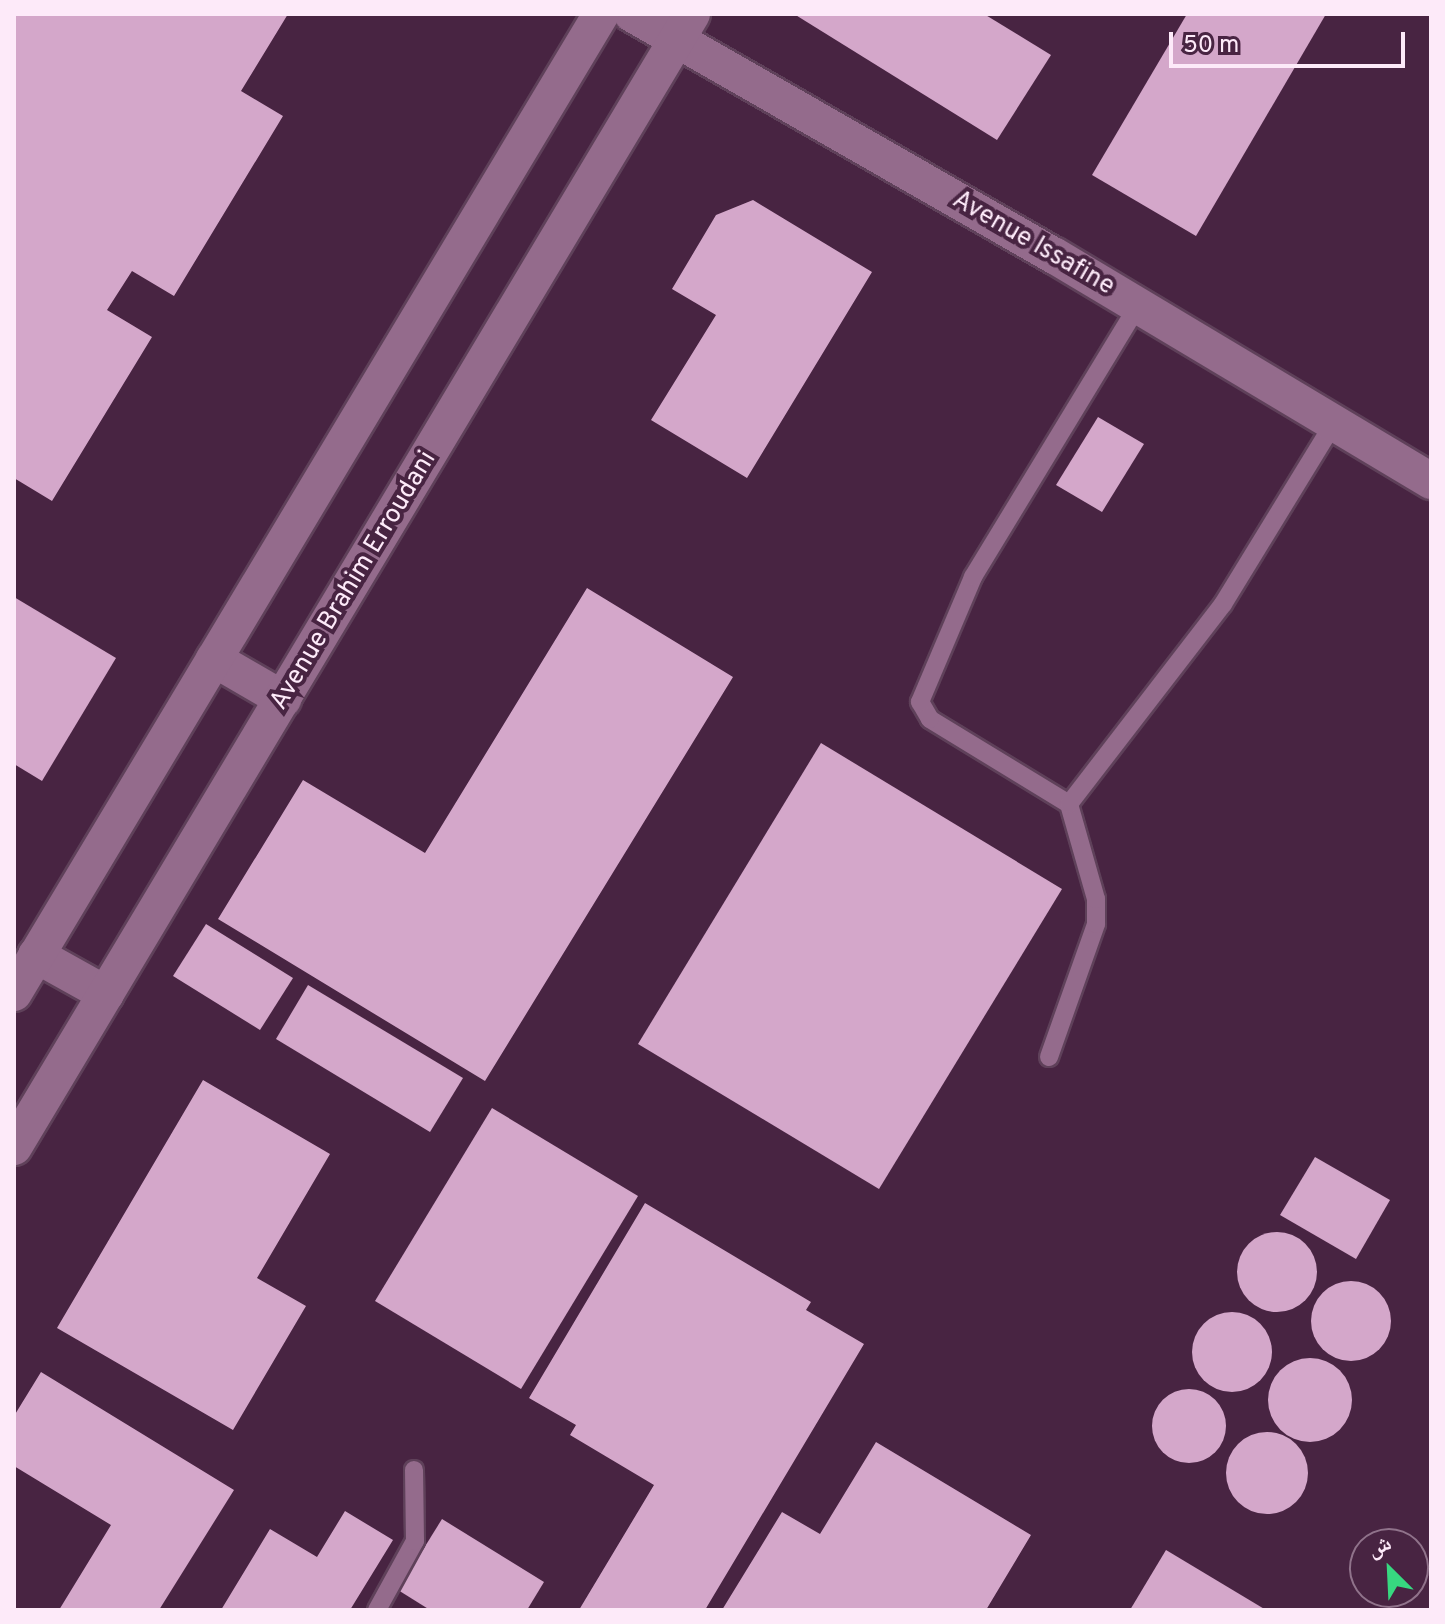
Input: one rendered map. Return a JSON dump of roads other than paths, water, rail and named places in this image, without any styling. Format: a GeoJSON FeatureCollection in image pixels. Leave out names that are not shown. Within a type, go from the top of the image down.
{"type":"FeatureCollection","features":[{"type":"Feature","properties":{"kind":"street"},"geometry":{"type":"LineString","coordinates":[[14,993],[601,14]]}},
{"type":"Feature","properties":{"kind":"street","name":"Avenue Issafine"},"geometry":{"type":"LineString","coordinates":[[632,14],[684,28],[1431,481]]}},
{"type":"Feature","properties":{"kind":"street","name":"Avenue Brahim Erroudani"},"geometry":{"type":"LineString","coordinates":[[14,1147],[684,28]]}},
{"type":"Feature","properties":{"kind":"street"},"geometry":{"type":"LineString","coordinates":[[214,659],[283,699]]}},
{"type":"Feature","properties":{"kind":"street"},"geometry":{"type":"LineString","coordinates":[[36,955],[106,994]]}},
{"type":"Feature","properties":{"kind":"lane"},"geometry":{"type":"LineString","coordinates":[[1049,1057],[1096,924],[1096,899],[1069,804],[930,719],[920,702],[973,577],[1138,306]]}},
{"type":"Feature","properties":{"kind":"lane"},"geometry":{"type":"LineString","coordinates":[[1069,804],[1223,604],[1334,423]]}},
{"type":"Feature","properties":{"kind":"lane"},"geometry":{"type":"LineString","coordinates":[[377,1610],[415,1541],[414,1470]]}}]}
